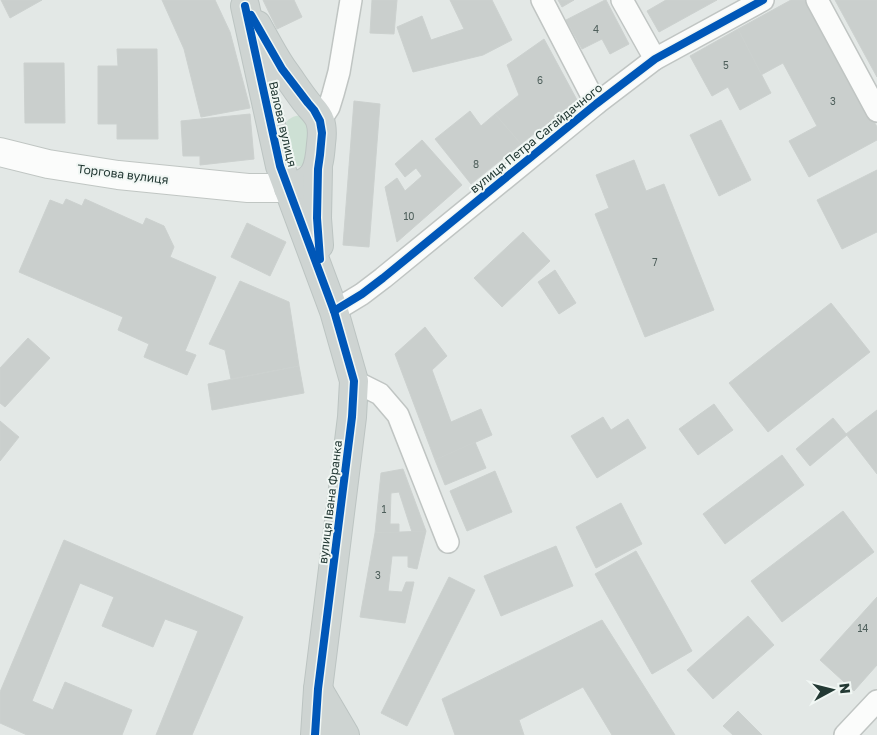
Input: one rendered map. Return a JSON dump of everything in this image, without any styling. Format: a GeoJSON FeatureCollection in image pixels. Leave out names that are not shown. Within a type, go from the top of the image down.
{"type":"FeatureCollection","features":[{"type":"Feature","properties":{"kind":"main road","name":"Валова вулиця"},"geometry":{"type":"LineString","coordinates":[[244,3],[282,69],[314,112],[322,132],[318,169],[310,180],[297,186],[288,188],[280,166],[244,3]]}},
{"type":"Feature","properties":{"kind":"main road","name":"Валова вулиця"},"geometry":{"type":"LineString","coordinates":[[273,136],[280,113],[287,106],[296,103],[314,112]]}},
{"type":"Feature","properties":{"kind":"main road","name":"вулиця Івана Франка"},"geometry":{"type":"LineString","coordinates":[[318,169],[317,218],[322,276]]}},
{"type":"Feature","properties":{"kind":"main road","name":"вулиця Івана Франка"},"geometry":{"type":"LineString","coordinates":[[288,188],[334,311],[354,381],[352,416],[318,689],[315,735]]}},
{"type":"Feature","properties":{"kind":"main road"},"geometry":{"type":"LineString","coordinates":[[318,689],[345,735]]}},
{"type":"Feature","properties":{"kind":"street"},"geometry":{"type":"LineString","coordinates":[[314,112],[328,107],[335,87],[351,0]]}},
{"type":"Feature","properties":{"kind":"street"},"geometry":{"type":"LineString","coordinates":[[542,0],[596,104]]}},
{"type":"Feature","properties":{"kind":"street"},"geometry":{"type":"LineString","coordinates":[[622,0],[655,59]]}},
{"type":"Feature","properties":{"kind":"street","name":"вулиця Петра Сагайдачного"},"geometry":{"type":"LineString","coordinates":[[334,311],[362,294],[383,278],[596,104],[655,59],[763,0]]}},
{"type":"Feature","properties":{"kind":"street"},"geometry":{"type":"LineString","coordinates":[[817,0],[877,111]]}},
{"type":"Feature","properties":{"kind":"street"},"geometry":{"type":"LineString","coordinates":[[248,188],[263,176],[270,164],[273,136]]}},
{"type":"Feature","properties":{"kind":"street","name":"Торгова вулиця"},"geometry":{"type":"LineString","coordinates":[[0,152],[48,164],[109,173],[248,188],[288,188]]}},
{"type":"Feature","properties":{"kind":"street"},"geometry":{"type":"LineString","coordinates":[[354,381],[380,394],[398,415],[448,542]]}},
{"type":"Feature","properties":{"kind":"street"},"geometry":{"type":"LineString","coordinates":[[845,735],[877,701]]}},
{"type":"Feature","properties":{"kind":"green space"},"geometry":{"type":"Polygon","coordinates":[[[302,115],[311,127],[305,165],[297,166],[291,162],[284,126],[291,118],[302,115]]]}},
{"type":"Feature","properties":{"kind":"building"},"geometry":{"type":"Polygon","coordinates":[[[1,0],[42,0],[10,18],[1,0]]]}},
{"type":"Feature","properties":{"kind":"building"},"geometry":{"type":"Polygon","coordinates":[[[162,0],[215,0],[230,32],[250,108],[201,117],[184,49],[162,0]]]}},
{"type":"Feature","properties":{"kind":"building"},"geometry":{"type":"Polygon","coordinates":[[[263,0],[294,0],[302,17],[277,29],[263,0]]]}},
{"type":"Feature","properties":{"kind":"building"},"geometry":{"type":"Polygon","coordinates":[[[372,0],[397,0],[394,34],[370,33],[372,0]]]}},
{"type":"Feature","properties":{"kind":"building"},"geometry":{"type":"Polygon","coordinates":[[[450,0],[492,0],[512,40],[483,55],[413,72],[397,27],[422,16],[431,40],[464,29],[450,0]]]}},
{"type":"Feature","properties":{"kind":"building"},"geometry":{"type":"Polygon","coordinates":[[[558,0],[574,0],[562,7],[558,0]]]}},
{"type":"Feature","properties":{"kind":"building"},"geometry":{"type":"Polygon","coordinates":[[[605,0],[629,44],[610,54],[602,39],[582,49],[566,20],[605,0]]]}},
{"type":"Feature","properties":{"kind":"building"},"geometry":{"type":"Polygon","coordinates":[[[666,0],[717,0],[659,32],[647,11],[666,0]]]}},
{"type":"Feature","properties":{"kind":"building"},"geometry":{"type":"Polygon","coordinates":[[[791,0],[807,0],[877,127],[877,140],[809,177],[789,141],[817,126],[783,63],[761,75],[738,29],[791,0]]]}},
{"type":"Feature","properties":{"kind":"building"},"geometry":{"type":"Polygon","coordinates":[[[835,0],[877,0],[877,77],[835,0]]]}},
{"type":"Feature","properties":{"kind":"building"},"geometry":{"type":"Polygon","coordinates":[[[738,29],[771,93],[740,110],[728,87],[712,96],[690,56],[738,29]]]}},
{"type":"Feature","properties":{"kind":"building"},"geometry":{"type":"Polygon","coordinates":[[[544,39],[577,100],[521,144],[495,114],[519,95],[507,65],[544,39]]]}},
{"type":"Feature","properties":{"kind":"building"},"geometry":{"type":"Polygon","coordinates":[[[117,49],[157,49],[158,139],[117,139],[117,124],[98,124],[98,66],[118,66],[117,49]]]}},
{"type":"Feature","properties":{"kind":"building"},"geometry":{"type":"Polygon","coordinates":[[[24,63],[64,63],[65,123],[25,123],[24,63]]]}},
{"type":"Feature","properties":{"kind":"building"},"geometry":{"type":"Polygon","coordinates":[[[354,101],[380,104],[369,247],[343,245],[354,101]]]}},
{"type":"Feature","properties":{"kind":"building"},"geometry":{"type":"Polygon","coordinates":[[[470,111],[481,126],[495,114],[521,144],[471,184],[435,139],[470,111]]]}},
{"type":"Feature","properties":{"kind":"building"},"geometry":{"type":"Polygon","coordinates":[[[250,114],[254,159],[200,165],[200,156],[183,156],[181,121],[250,114]]]}},
{"type":"Feature","properties":{"kind":"building"},"geometry":{"type":"Polygon","coordinates":[[[721,120],[751,180],[719,196],[690,135],[721,120]]]}},
{"type":"Feature","properties":{"kind":"building"},"geometry":{"type":"Polygon","coordinates":[[[422,140],[462,185],[397,242],[385,187],[397,178],[405,191],[422,176],[416,168],[405,177],[395,164],[422,140]]]}},
{"type":"Feature","properties":{"kind":"building"},"geometry":{"type":"Polygon","coordinates":[[[634,160],[646,191],[664,184],[714,310],[645,337],[595,214],[609,208],[596,175],[634,160]]]}},
{"type":"Feature","properties":{"kind":"building"},"geometry":{"type":"Polygon","coordinates":[[[877,170],[877,232],[842,249],[817,200],[877,170]]]}},
{"type":"Feature","properties":{"kind":"building"},"geometry":{"type":"Polygon","coordinates":[[[66,199],[82,206],[85,199],[143,225],[146,218],[164,226],[174,247],[170,257],[216,277],[185,351],[196,355],[187,375],[144,357],[149,344],[118,330],[123,317],[19,272],[50,200],[63,205],[66,199]]]}},
{"type":"Feature","properties":{"kind":"building"},"geometry":{"type":"Polygon","coordinates":[[[247,223],[286,242],[270,276],[231,257],[247,223]]]}},
{"type":"Feature","properties":{"kind":"building"},"geometry":{"type":"Polygon","coordinates":[[[523,232],[550,261],[502,307],[474,278],[523,232]]]}},
{"type":"Feature","properties":{"kind":"building"},"geometry":{"type":"Polygon","coordinates":[[[555,270],[576,303],[559,314],[538,282],[555,270]]]}},
{"type":"Feature","properties":{"kind":"building"},"geometry":{"type":"Polygon","coordinates":[[[240,281],[289,302],[299,366],[231,379],[225,350],[209,344],[240,281]]]}},
{"type":"Feature","properties":{"kind":"building"},"geometry":{"type":"Polygon","coordinates":[[[831,303],[870,352],[768,432],[729,383],[831,303]]]}},
{"type":"Feature","properties":{"kind":"building"},"geometry":{"type":"Polygon","coordinates":[[[425,327],[447,356],[432,370],[451,422],[481,409],[492,435],[435,460],[395,354],[425,327]]]}},
{"type":"Feature","properties":{"kind":"building"},"geometry":{"type":"Polygon","coordinates":[[[28,338],[50,358],[5,407],[0,403],[0,368],[28,338]]]}},
{"type":"Feature","properties":{"kind":"building"},"geometry":{"type":"Polygon","coordinates":[[[299,366],[304,393],[212,410],[208,384],[299,366]]]}},
{"type":"Feature","properties":{"kind":"building"},"geometry":{"type":"Polygon","coordinates":[[[714,404],[733,430],[698,455],[679,429],[714,404]]]}},
{"type":"Feature","properties":{"kind":"building"},"geometry":{"type":"Polygon","coordinates":[[[877,410],[877,474],[846,434],[877,410]]]}},
{"type":"Feature","properties":{"kind":"building"},"geometry":{"type":"Polygon","coordinates":[[[603,417],[611,430],[628,419],[646,448],[597,478],[571,436],[603,417]]]}},
{"type":"Feature","properties":{"kind":"building"},"geometry":{"type":"Polygon","coordinates":[[[833,418],[847,435],[810,466],[796,449],[833,418]]]}},
{"type":"Feature","properties":{"kind":"building"},"geometry":{"type":"Polygon","coordinates":[[[0,421],[19,437],[0,461],[0,421]]]}},
{"type":"Feature","properties":{"kind":"building"},"geometry":{"type":"Polygon","coordinates":[[[475,442],[486,468],[445,485],[435,460],[475,442]]]}},
{"type":"Feature","properties":{"kind":"building"},"geometry":{"type":"Polygon","coordinates":[[[782,455],[804,485],[725,544],[703,514],[782,455]]]}},
{"type":"Feature","properties":{"kind":"building"},"geometry":{"type":"Polygon","coordinates":[[[403,469],[426,531],[412,532],[399,492],[391,493],[390,524],[399,524],[399,532],[375,533],[381,473],[403,469]]]}},
{"type":"Feature","properties":{"kind":"building"},"geometry":{"type":"Polygon","coordinates":[[[495,471],[512,512],[467,531],[450,491],[495,471]]]}},
{"type":"Feature","properties":{"kind":"building"},"geometry":{"type":"Polygon","coordinates":[[[621,503],[642,544],[596,568],[576,527],[621,503]]]}},
{"type":"Feature","properties":{"kind":"building"},"geometry":{"type":"Polygon","coordinates":[[[843,511],[874,552],[782,622],[751,581],[843,511]]]}},
{"type":"Feature","properties":{"kind":"building"},"geometry":{"type":"Polygon","coordinates":[[[426,531],[417,569],[408,567],[408,556],[392,556],[388,591],[402,592],[406,582],[414,582],[405,623],[360,617],[375,533],[426,531]]]}},
{"type":"Feature","properties":{"kind":"building"},"geometry":{"type":"Polygon","coordinates":[[[64,540],[243,617],[192,735],[156,735],[198,631],[165,619],[153,647],[102,626],[114,597],[80,583],[32,701],[53,710],[65,682],[132,710],[122,735],[27,735],[0,723],[0,692],[64,540]]]}},
{"type":"Feature","properties":{"kind":"building"},"geometry":{"type":"Polygon","coordinates":[[[556,546],[573,586],[501,616],[484,576],[556,546]]]}},
{"type":"Feature","properties":{"kind":"building"},"geometry":{"type":"Polygon","coordinates":[[[636,551],[692,651],[652,674],[595,574],[636,551]]]}},
{"type":"Feature","properties":{"kind":"building"},"geometry":{"type":"Polygon","coordinates":[[[449,577],[475,590],[407,726],[381,713],[449,577]]]}},
{"type":"Feature","properties":{"kind":"building"},"geometry":{"type":"Polygon","coordinates":[[[877,597],[877,665],[854,691],[820,660],[877,597]]]}},
{"type":"Feature","properties":{"kind":"building"},"geometry":{"type":"Polygon","coordinates":[[[748,616],[774,645],[713,699],[687,670],[748,616]]]}},
{"type":"Feature","properties":{"kind":"building"},"geometry":{"type":"Polygon","coordinates":[[[602,620],[675,735],[612,735],[583,687],[519,720],[524,735],[455,735],[442,699],[602,620]]]}},
{"type":"Feature","properties":{"kind":"building"},"geometry":{"type":"Polygon","coordinates":[[[738,711],[762,735],[733,735],[723,726],[738,711]]]}},
{"type":"Feature","properties":{"kind":"cycle path"},"geometry":{"type":"LineString","coordinates":[[334,311],[362,294],[383,278],[596,104],[655,59],[763,0]]}},
{"type":"Feature","properties":{"kind":"cycle path"},"geometry":{"type":"LineString","coordinates":[[245,6],[280,166],[334,311],[354,381],[352,417],[318,689],[315,735]]}},
{"type":"Feature","properties":{"kind":"cycle path"},"geometry":{"type":"LineString","coordinates":[[251,15],[282,69],[314,110],[320,121],[322,133],[318,169],[317,218],[320,259]]}}]}
